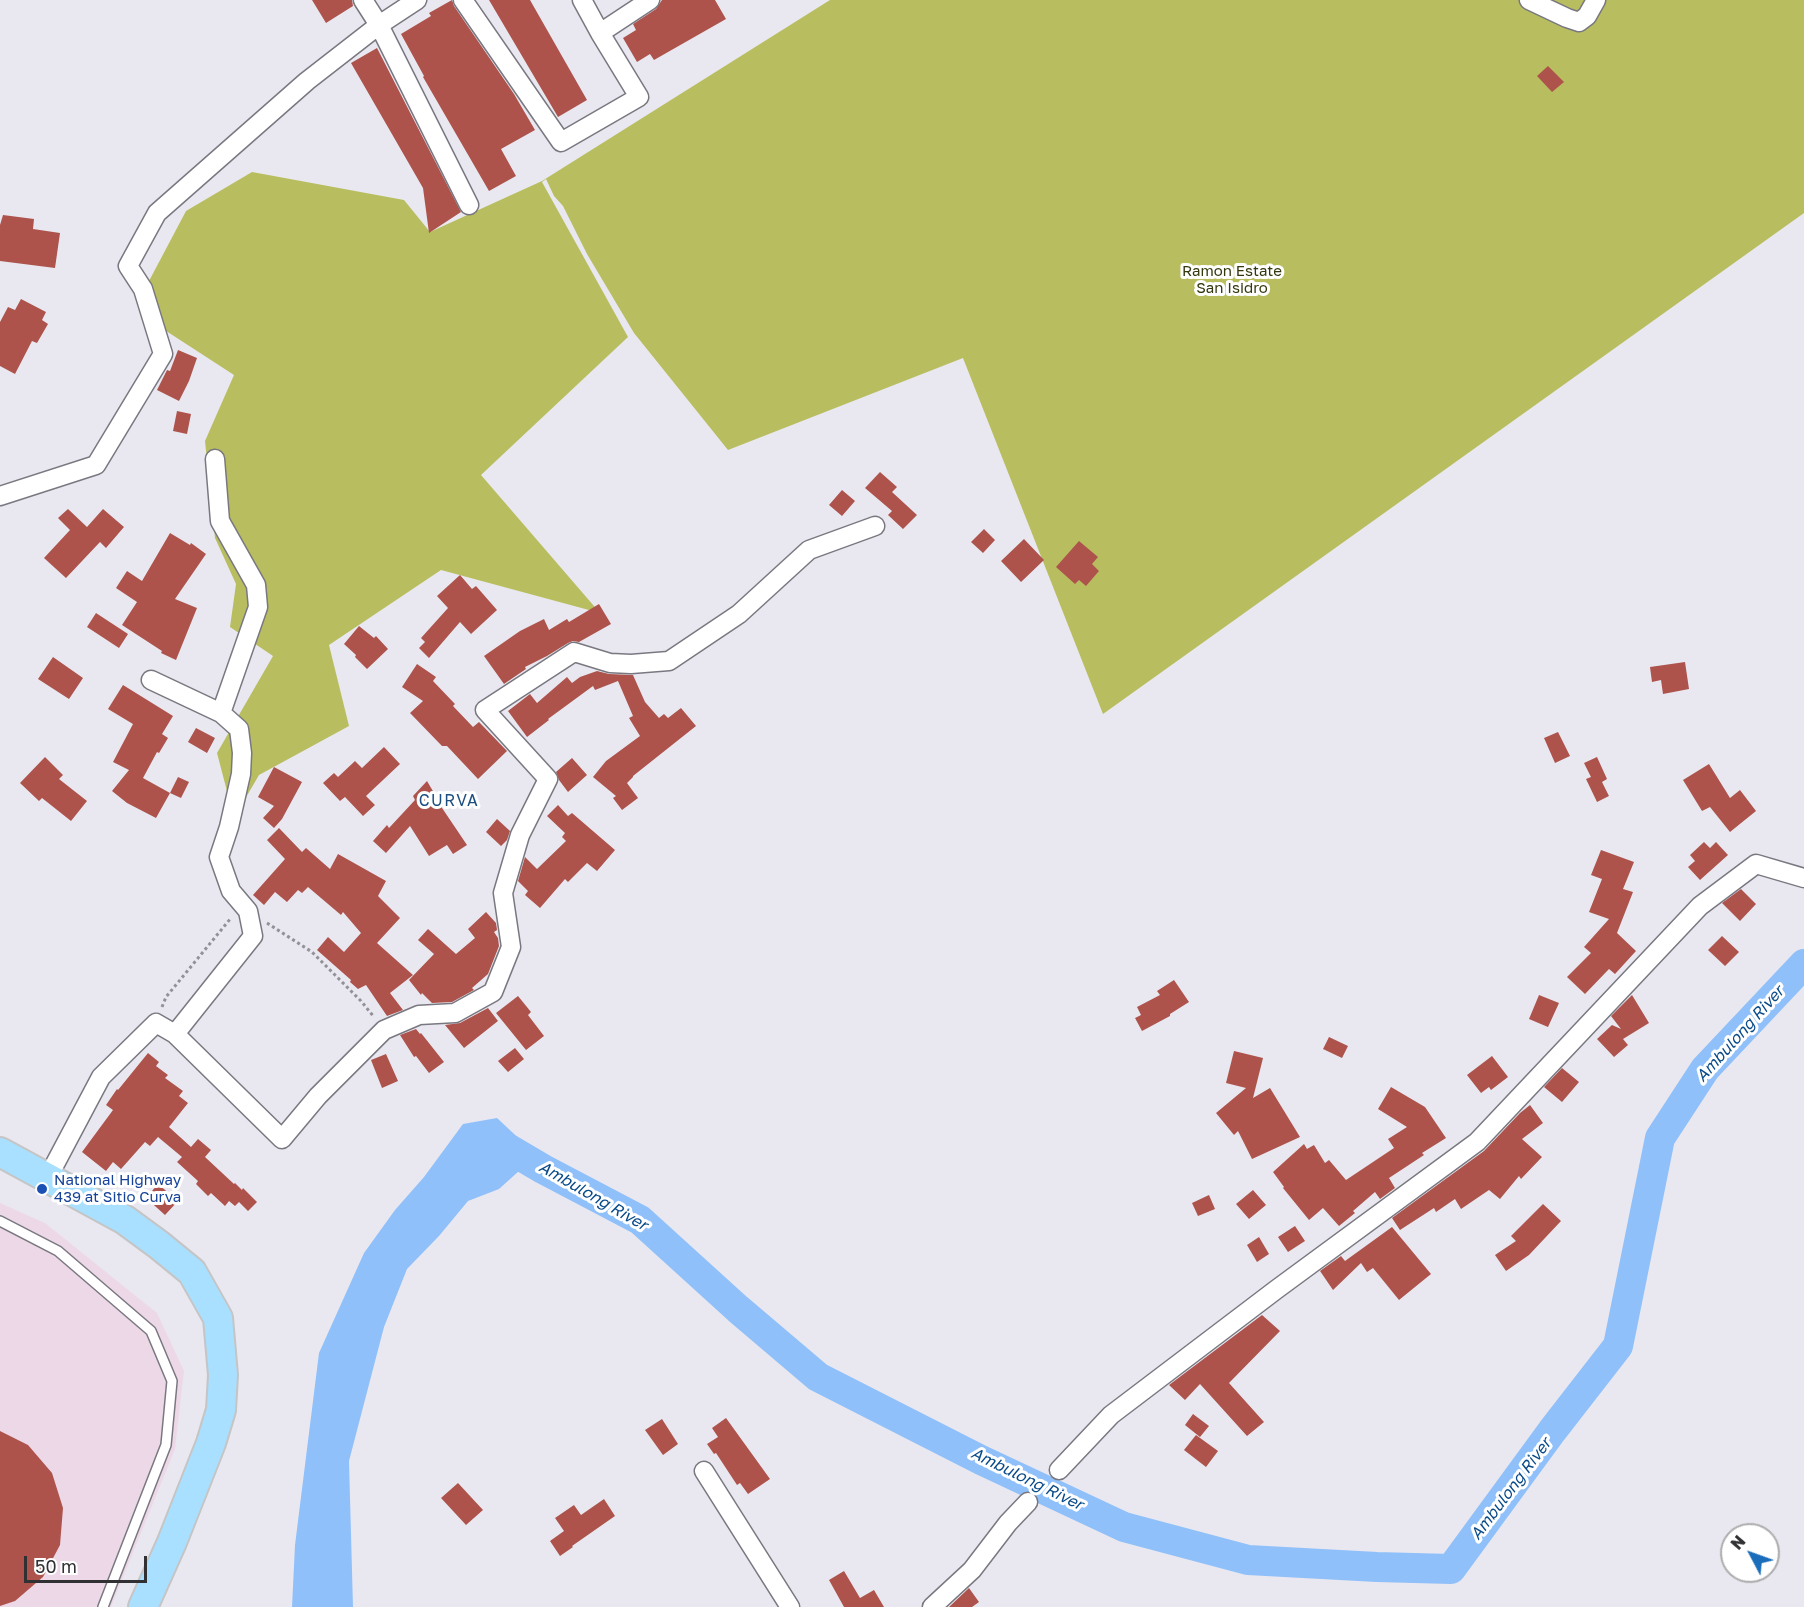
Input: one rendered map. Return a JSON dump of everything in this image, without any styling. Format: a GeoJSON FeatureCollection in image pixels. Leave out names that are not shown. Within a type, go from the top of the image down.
{"type":"FeatureCollection","features":[{"type":"Feature","properties":{"kind":"main road"},"geometry":{"type":"LineString","coordinates":[[0,1152],[125,1220],[192,1272],[218,1318],[223,1375],[221,1410],[212,1443],[143,1607]]}},
{"type":"Feature","properties":{"kind":"street"},"geometry":{"type":"LineString","coordinates":[[363,0],[379,24],[469,205]]}},
{"type":"Feature","properties":{"kind":"street"},"geometry":{"type":"LineString","coordinates":[[0,496],[96,465],[164,354],[143,289],[128,266],[157,213],[307,81],[379,24],[417,0]]}},
{"type":"Feature","properties":{"kind":"street"},"geometry":{"type":"LineString","coordinates":[[463,0],[561,142],[639,97],[582,0]]}},
{"type":"Feature","properties":{"kind":"street"},"geometry":{"type":"LineString","coordinates":[[600,33],[650,0]]}},
{"type":"Feature","properties":{"kind":"street"},"geometry":{"type":"LineString","coordinates":[[1529,0],[1579,22],[1587,16],[1596,0]]}},
{"type":"Feature","properties":{"kind":"street"},"geometry":{"type":"LineString","coordinates":[[215,459],[220,521],[256,585],[258,608],[221,713]]}},
{"type":"Feature","properties":{"kind":"street"},"geometry":{"type":"LineString","coordinates":[[47,1179],[101,1077],[156,1023],[175,1034],[282,1139],[318,1096],[384,1030],[419,1015],[455,1013],[493,992],[511,947],[503,892],[520,836],[548,779],[485,710],[574,652],[610,663],[669,662],[739,614],[809,550],[875,526]]}},
{"type":"Feature","properties":{"kind":"street"},"geometry":{"type":"LineString","coordinates":[[151,680],[221,713],[239,729],[242,753],[241,774],[234,806],[219,857],[231,891],[248,911],[253,936],[175,1034]]}},
{"type":"Feature","properties":{"kind":"street"},"geometry":{"type":"LineString","coordinates":[[1059,1470],[1111,1415],[1477,1142],[1700,906],[1756,864],[1804,878]]}},
{"type":"Feature","properties":{"kind":"street"},"geometry":{"type":"LineString","coordinates":[[704,1471],[790,1607]]}},
{"type":"Feature","properties":{"kind":"street"},"geometry":{"type":"LineString","coordinates":[[932,1607],[972,1570],[1008,1523],[1028,1502]]}},
{"type":"Feature","properties":{"kind":"lane"},"geometry":{"type":"LineString","coordinates":[[0,1221],[58,1251],[151,1331],[172,1381],[166,1445],[103,1607]]}},
{"type":"Feature","properties":{"kind":"path"},"geometry":{"type":"LineString","coordinates":[[156,1023],[166,997],[237,911],[248,911],[312,952],[361,1000],[384,1030]]}},
{"type":"Feature","properties":{"kind":"shaded area"},"geometry":{"type":"Polygon","coordinates":[[[0,1203],[45,1223],[157,1313],[184,1371],[175,1449],[111,1607],[0,1607],[0,1203]]]}},
{"type":"Feature","properties":{"kind":"green space","name":"Ramon Estate San Isidro"},"geometry":{"type":"Polygon","coordinates":[[[830,0],[1804,0],[1804,213],[1103,714],[963,358],[728,450],[634,333],[546,179],[542,182],[628,337],[481,475],[600,613],[441,570],[329,645],[349,726],[259,775],[234,818],[217,753],[273,656],[230,627],[236,584],[215,538],[205,441],[234,375],[160,327],[149,281],[186,211],[252,172],[404,200],[430,232],[542,181],[830,0]]]}},
{"type":"Feature","properties":{"kind":"water"},"geometry":{"type":"Polygon","coordinates":[[[497,1118],[542,1160],[543,1169],[519,1171],[499,1189],[468,1201],[407,1269],[384,1327],[349,1461],[353,1607],[292,1607],[295,1545],[319,1353],[364,1253],[395,1210],[424,1177],[463,1124],[497,1118]]]}},
{"type":"Feature","properties":{"kind":"building"},"geometry":{"type":"Polygon","coordinates":[[[312,0],[352,0],[353,6],[326,23],[312,0]]]}},
{"type":"Feature","properties":{"kind":"building"},"geometry":{"type":"Polygon","coordinates":[[[452,0],[535,130],[501,149],[516,176],[489,191],[423,77],[401,34],[431,16],[429,13],[452,0]]]}},
{"type":"Feature","properties":{"kind":"building"},"geometry":{"type":"Polygon","coordinates":[[[489,0],[530,0],[587,100],[558,117],[489,0]]]}},
{"type":"Feature","properties":{"kind":"building"},"geometry":{"type":"Polygon","coordinates":[[[662,0],[715,0],[726,19],[654,60],[650,54],[637,62],[623,38],[636,30],[633,24],[656,9],[662,0]]]}},
{"type":"Feature","properties":{"kind":"building"},"geometry":{"type":"Polygon","coordinates":[[[377,48],[461,212],[429,233],[423,188],[351,63],[377,48]]]}},
{"type":"Feature","properties":{"kind":"building"},"geometry":{"type":"Polygon","coordinates":[[[1548,66],[1564,82],[1552,92],[1537,76],[1548,66]]]}},
{"type":"Feature","properties":{"kind":"building"},"geometry":{"type":"Polygon","coordinates":[[[3,215],[34,219],[33,229],[60,233],[55,268],[0,261],[0,225],[3,215]]]}},
{"type":"Feature","properties":{"kind":"building"},"geometry":{"type":"Polygon","coordinates":[[[21,299],[46,312],[42,320],[48,324],[37,343],[32,341],[15,374],[0,366],[0,322],[8,307],[15,310],[21,299]]]}},
{"type":"Feature","properties":{"kind":"building"},"geometry":{"type":"Polygon","coordinates":[[[178,350],[197,358],[179,401],[157,390],[167,370],[170,371],[178,350]]]}},
{"type":"Feature","properties":{"kind":"building"},"geometry":{"type":"Polygon","coordinates":[[[177,411],[191,414],[187,434],[173,431],[177,411]]]}},
{"type":"Feature","properties":{"kind":"building"},"geometry":{"type":"Polygon","coordinates":[[[880,472],[897,487],[892,492],[917,515],[903,529],[888,515],[892,511],[865,488],[880,472]]]}},
{"type":"Feature","properties":{"kind":"building"},"geometry":{"type":"Polygon","coordinates":[[[842,490],[855,501],[842,516],[829,505],[842,490]]]}},
{"type":"Feature","properties":{"kind":"building"},"geometry":{"type":"Polygon","coordinates":[[[68,509],[87,527],[103,509],[124,527],[106,548],[100,542],[66,578],[44,558],[70,530],[58,518],[68,509]]]}},
{"type":"Feature","properties":{"kind":"building"},"geometry":{"type":"Polygon","coordinates":[[[984,529],[995,540],[983,553],[971,542],[984,529]]]}},
{"type":"Feature","properties":{"kind":"building"},"geometry":{"type":"Polygon","coordinates":[[[170,533],[190,545],[191,543],[206,554],[175,599],[197,608],[176,660],[161,653],[162,651],[122,625],[137,602],[116,588],[127,571],[142,581],[170,533]]]}},
{"type":"Feature","properties":{"kind":"building"},"geometry":{"type":"Polygon","coordinates":[[[1024,539],[1044,560],[1021,582],[1001,561],[1024,539]]]}},
{"type":"Feature","properties":{"kind":"building"},"geometry":{"type":"Polygon","coordinates":[[[1079,541],[1098,557],[1092,564],[1099,571],[1086,586],[1079,580],[1075,584],[1056,567],[1079,541]]]}},
{"type":"Feature","properties":{"kind":"building"},"geometry":{"type":"Polygon","coordinates":[[[460,575],[472,589],[476,586],[497,610],[471,634],[460,622],[429,658],[419,648],[425,642],[421,638],[448,608],[437,596],[460,575]]]}},
{"type":"Feature","properties":{"kind":"building"},"geometry":{"type":"Polygon","coordinates":[[[599,604],[611,624],[579,642],[568,643],[525,667],[526,669],[504,684],[484,656],[520,631],[544,619],[549,630],[567,619],[569,622],[599,604]]]}},
{"type":"Feature","properties":{"kind":"building"},"geometry":{"type":"Polygon","coordinates":[[[96,613],[128,634],[119,648],[87,627],[96,613]]]}},
{"type":"Feature","properties":{"kind":"building"},"geometry":{"type":"Polygon","coordinates":[[[359,626],[374,638],[376,636],[388,649],[367,669],[344,644],[359,626]]]}},
{"type":"Feature","properties":{"kind":"building"},"geometry":{"type":"Polygon","coordinates":[[[53,657],[83,678],[69,699],[38,679],[53,657]]]}},
{"type":"Feature","properties":{"kind":"building"},"geometry":{"type":"Polygon","coordinates":[[[1685,662],[1689,689],[1663,694],[1661,680],[1652,682],[1650,667],[1685,662]]]}},
{"type":"Feature","properties":{"kind":"building"},"geometry":{"type":"Polygon","coordinates":[[[417,664],[436,677],[433,681],[473,727],[479,722],[507,751],[478,779],[447,746],[442,746],[410,713],[423,701],[402,687],[417,664]]]}},
{"type":"Feature","properties":{"kind":"building"},"geometry":{"type":"Polygon","coordinates":[[[597,671],[633,675],[645,702],[659,718],[664,714],[668,718],[681,708],[696,726],[633,776],[627,783],[638,798],[622,810],[613,798],[616,796],[593,777],[606,761],[640,736],[629,718],[633,716],[618,681],[595,690],[593,686],[527,737],[508,711],[530,694],[537,703],[567,677],[572,683],[580,677],[597,671]]]}},
{"type":"Feature","properties":{"kind":"building"},"geometry":{"type":"Polygon","coordinates":[[[123,685],[173,716],[162,734],[168,738],[159,753],[157,752],[143,778],[170,793],[156,818],[127,803],[112,791],[129,770],[113,762],[133,724],[108,709],[123,685]]]}},
{"type":"Feature","properties":{"kind":"building"},"geometry":{"type":"Polygon","coordinates":[[[196,728],[215,738],[207,753],[188,742],[196,728]]]}},
{"type":"Feature","properties":{"kind":"building"},"geometry":{"type":"Polygon","coordinates":[[[1558,732],[1570,756],[1555,763],[1544,738],[1558,732]]]}},
{"type":"Feature","properties":{"kind":"building"},"geometry":{"type":"Polygon","coordinates":[[[384,747],[400,764],[366,796],[375,805],[363,816],[345,797],[340,801],[323,783],[334,773],[338,777],[355,761],[362,768],[384,747]]]}},
{"type":"Feature","properties":{"kind":"building"},"geometry":{"type":"Polygon","coordinates":[[[45,757],[63,775],[59,779],[87,801],[71,821],[42,798],[39,801],[20,783],[45,757]]]}},
{"type":"Feature","properties":{"kind":"building"},"geometry":{"type":"Polygon","coordinates":[[[1597,757],[1607,779],[1602,782],[1609,796],[1597,802],[1586,779],[1591,777],[1584,763],[1597,757]]]}},
{"type":"Feature","properties":{"kind":"building"},"geometry":{"type":"Polygon","coordinates":[[[572,758],[587,775],[568,792],[556,772],[572,758]]]}},
{"type":"Feature","properties":{"kind":"building"},"geometry":{"type":"Polygon","coordinates":[[[1709,764],[1730,798],[1740,790],[1756,811],[1730,832],[1710,807],[1702,811],[1683,780],[1709,764]]]}},
{"type":"Feature","properties":{"kind":"building"},"geometry":{"type":"Polygon","coordinates":[[[274,767],[302,782],[282,819],[274,828],[263,818],[274,806],[258,797],[274,767]]]}},
{"type":"Feature","properties":{"kind":"building"},"geometry":{"type":"Polygon","coordinates":[[[178,777],[189,782],[181,798],[170,793],[178,777]]]}},
{"type":"Feature","properties":{"kind":"building"},"geometry":{"type":"Polygon","coordinates":[[[427,781],[436,799],[467,845],[453,854],[447,845],[429,856],[410,826],[386,853],[373,841],[387,825],[389,828],[415,800],[413,796],[427,781]]]}},
{"type":"Feature","properties":{"kind":"building"},"geometry":{"type":"Polygon","coordinates":[[[558,805],[568,816],[572,813],[615,850],[597,871],[587,863],[568,882],[565,879],[540,908],[525,895],[528,891],[518,881],[525,857],[537,869],[566,841],[562,837],[565,833],[547,816],[558,805]]]}},
{"type":"Feature","properties":{"kind":"building"},"geometry":{"type":"Polygon","coordinates":[[[497,819],[510,831],[507,840],[501,846],[486,832],[497,819]]]}},
{"type":"Feature","properties":{"kind":"building"},"geometry":{"type":"Polygon","coordinates":[[[279,828],[302,852],[306,848],[330,869],[338,854],[386,881],[378,896],[400,918],[377,943],[413,975],[390,993],[403,1010],[387,1016],[366,985],[358,989],[317,950],[328,937],[344,952],[361,933],[343,912],[341,915],[308,887],[302,893],[298,890],[287,902],[275,892],[264,905],[253,895],[285,859],[267,840],[279,828]]]}},
{"type":"Feature","properties":{"kind":"building"},"geometry":{"type":"Polygon","coordinates":[[[1704,842],[1710,848],[1716,842],[1728,855],[1700,880],[1688,867],[1695,861],[1690,855],[1704,842]]]}},
{"type":"Feature","properties":{"kind":"building"},"geometry":{"type":"Polygon","coordinates":[[[1601,850],[1634,862],[1623,889],[1633,892],[1617,933],[1636,951],[1615,974],[1609,969],[1585,994],[1567,977],[1591,953],[1584,947],[1609,919],[1589,912],[1602,879],[1591,875],[1601,850]]]}},
{"type":"Feature","properties":{"kind":"building"},"geometry":{"type":"Polygon","coordinates":[[[1741,889],[1756,904],[1740,921],[1722,903],[1741,889]]]}},
{"type":"Feature","properties":{"kind":"building"},"geometry":{"type":"Polygon","coordinates":[[[486,912],[496,923],[497,930],[494,932],[499,946],[488,974],[472,988],[474,990],[452,1002],[432,1003],[422,993],[421,995],[409,980],[434,954],[418,940],[428,929],[456,954],[475,938],[468,929],[486,912]]]}},
{"type":"Feature","properties":{"kind":"building"},"geometry":{"type":"Polygon","coordinates":[[[1722,936],[1739,952],[1725,966],[1708,950],[1722,936]]]}},
{"type":"Feature","properties":{"kind":"building"},"geometry":{"type":"Polygon","coordinates":[[[1174,980],[1189,1002],[1170,1016],[1142,1031],[1135,1018],[1141,1015],[1137,1007],[1160,995],[1157,991],[1174,980]]]}},
{"type":"Feature","properties":{"kind":"building"},"geometry":{"type":"Polygon","coordinates":[[[1539,995],[1559,1003],[1548,1027],[1529,1019],[1539,995]]]}},
{"type":"Feature","properties":{"kind":"building"},"geometry":{"type":"Polygon","coordinates":[[[1632,995],[1649,1023],[1623,1039],[1628,1045],[1614,1057],[1597,1039],[1612,1025],[1621,1029],[1611,1016],[1632,995]]]}},
{"type":"Feature","properties":{"kind":"building"},"geometry":{"type":"Polygon","coordinates":[[[518,996],[531,1012],[528,1015],[544,1036],[526,1050],[496,1013],[518,996]]]}},
{"type":"Feature","properties":{"kind":"building"},"geometry":{"type":"Polygon","coordinates":[[[488,1008],[498,1021],[464,1048],[445,1025],[460,1023],[488,1008]]]}},
{"type":"Feature","properties":{"kind":"building"},"geometry":{"type":"Polygon","coordinates":[[[416,1029],[444,1062],[429,1073],[416,1056],[414,1057],[400,1035],[416,1029]]]}},
{"type":"Feature","properties":{"kind":"building"},"geometry":{"type":"Polygon","coordinates":[[[1329,1037],[1348,1046],[1342,1058],[1323,1049],[1329,1037]]]}},
{"type":"Feature","properties":{"kind":"building"},"geometry":{"type":"Polygon","coordinates":[[[515,1048],[524,1059],[508,1072],[498,1061],[515,1048]]]}},
{"type":"Feature","properties":{"kind":"building"},"geometry":{"type":"Polygon","coordinates":[[[1234,1051],[1263,1058],[1253,1098],[1270,1088],[1300,1137],[1252,1159],[1238,1131],[1234,1135],[1216,1113],[1246,1088],[1226,1083],[1234,1051]]]}},
{"type":"Feature","properties":{"kind":"building"},"geometry":{"type":"Polygon","coordinates":[[[148,1053],[159,1062],[156,1066],[168,1075],[165,1078],[183,1091],[179,1096],[188,1103],[169,1127],[191,1147],[198,1139],[211,1150],[205,1157],[257,1202],[248,1211],[239,1202],[235,1206],[229,1201],[225,1206],[211,1193],[208,1196],[196,1184],[198,1181],[177,1162],[182,1157],[158,1137],[150,1146],[145,1142],[121,1169],[113,1162],[106,1171],[82,1152],[113,1110],[106,1105],[148,1053]]]}},
{"type":"Feature","properties":{"kind":"building"},"geometry":{"type":"Polygon","coordinates":[[[386,1054],[398,1081],[382,1088],[371,1060],[386,1054]]]}},
{"type":"Feature","properties":{"kind":"building"},"geometry":{"type":"Polygon","coordinates":[[[1492,1056],[1508,1077],[1491,1090],[1489,1087],[1481,1093],[1467,1075],[1492,1056]]]}},
{"type":"Feature","properties":{"kind":"building"},"geometry":{"type":"Polygon","coordinates":[[[1562,1068],[1579,1082],[1562,1102],[1544,1087],[1562,1068]]]}},
{"type":"Feature","properties":{"kind":"building"},"geometry":{"type":"Polygon","coordinates":[[[1391,1087],[1425,1107],[1446,1138],[1389,1178],[1395,1188],[1380,1199],[1375,1192],[1339,1226],[1323,1208],[1309,1220],[1273,1172],[1304,1144],[1307,1149],[1314,1145],[1325,1163],[1329,1160],[1346,1180],[1394,1148],[1388,1139],[1407,1127],[1378,1109],[1391,1087]]]}},
{"type":"Feature","properties":{"kind":"building"},"geometry":{"type":"Polygon","coordinates":[[[1530,1105],[1543,1123],[1522,1139],[1542,1157],[1521,1179],[1519,1176],[1500,1199],[1489,1190],[1461,1209],[1455,1199],[1436,1212],[1434,1208],[1400,1230],[1392,1218],[1484,1151],[1530,1105]]]}},
{"type":"Feature","properties":{"kind":"building"},"geometry":{"type":"Polygon","coordinates":[[[158,1184],[178,1201],[165,1215],[146,1198],[158,1184]]]}},
{"type":"Feature","properties":{"kind":"building"},"geometry":{"type":"Polygon","coordinates":[[[1253,1190],[1266,1205],[1249,1219],[1236,1204],[1253,1190]]]}},
{"type":"Feature","properties":{"kind":"building"},"geometry":{"type":"Polygon","coordinates":[[[1209,1195],[1215,1209],[1198,1216],[1192,1203],[1209,1195]]]}},
{"type":"Feature","properties":{"kind":"building"},"geometry":{"type":"Polygon","coordinates":[[[1543,1204],[1561,1221],[1529,1255],[1506,1271],[1495,1255],[1516,1241],[1511,1236],[1543,1204]]]}},
{"type":"Feature","properties":{"kind":"building"},"geometry":{"type":"Polygon","coordinates":[[[1295,1226],[1305,1241],[1288,1252],[1278,1237],[1295,1226]]]}},
{"type":"Feature","properties":{"kind":"building"},"geometry":{"type":"Polygon","coordinates":[[[1392,1227],[1431,1274],[1399,1300],[1373,1268],[1367,1272],[1361,1263],[1333,1290],[1320,1271],[1341,1256],[1345,1261],[1392,1227]]]}},
{"type":"Feature","properties":{"kind":"building"},"geometry":{"type":"Polygon","coordinates":[[[1259,1237],[1269,1254],[1257,1262],[1247,1245],[1259,1237]]]}},
{"type":"Feature","properties":{"kind":"building"},"geometry":{"type":"Polygon","coordinates":[[[1262,1315],[1280,1331],[1229,1383],[1264,1422],[1247,1436],[1200,1384],[1185,1400],[1169,1385],[1262,1315]]]}},
{"type":"Feature","properties":{"kind":"building"},"geometry":{"type":"Polygon","coordinates":[[[1193,1414],[1209,1426],[1200,1437],[1185,1425],[1193,1414]]]}},
{"type":"Feature","properties":{"kind":"building"},"geometry":{"type":"Polygon","coordinates":[[[726,1418],[770,1479],[748,1494],[740,1483],[737,1485],[716,1453],[714,1454],[707,1444],[718,1437],[712,1428],[726,1418]]]}},
{"type":"Feature","properties":{"kind":"building"},"geometry":{"type":"Polygon","coordinates":[[[662,1419],[678,1444],[663,1455],[645,1430],[662,1419]]]}},
{"type":"Feature","properties":{"kind":"building"},"geometry":{"type":"Polygon","coordinates":[[[0,1431],[28,1445],[52,1473],[63,1508],[60,1545],[43,1577],[15,1601],[0,1606],[0,1431]]]}},
{"type":"Feature","properties":{"kind":"building"},"geometry":{"type":"Polygon","coordinates":[[[1196,1435],[1218,1451],[1206,1467],[1184,1450],[1196,1435]]]}},
{"type":"Feature","properties":{"kind":"building"},"geometry":{"type":"Polygon","coordinates":[[[458,1483],[483,1510],[466,1525],[441,1498],[458,1483]]]}},
{"type":"Feature","properties":{"kind":"building"},"geometry":{"type":"Polygon","coordinates":[[[604,1499],[615,1516],[560,1556],[550,1541],[564,1531],[555,1518],[574,1505],[581,1515],[604,1499]]]}},
{"type":"Feature","properties":{"kind":"building"},"geometry":{"type":"Polygon","coordinates":[[[844,1571],[860,1598],[874,1590],[884,1607],[844,1607],[829,1580],[844,1571]]]}},
{"type":"Feature","properties":{"kind":"building"},"geometry":{"type":"Polygon","coordinates":[[[969,1588],[979,1602],[972,1607],[949,1607],[969,1588]]]}},
{"type":"Feature","properties":{"kind":"waterway","name":"Ambulong River"},"geometry":{"type":"LineString","coordinates":[[509,1149],[640,1220],[738,1309],[818,1377],[981,1460],[1124,1527],[1248,1560],[1451,1569],[1552,1431],[1618,1346],[1660,1138],[1705,1069],[1804,964]]}},
{"type":"Feature","properties":{"kind":"place","name":"National Highway 439 at Sitio Curva"},"geometry":{"type":"Point","coordinates":[42,1189]}},
{"type":"Feature","properties":{"kind":"district","name":"CURVA"},"geometry":{"type":"Point","coordinates":[449,801]}}]}
